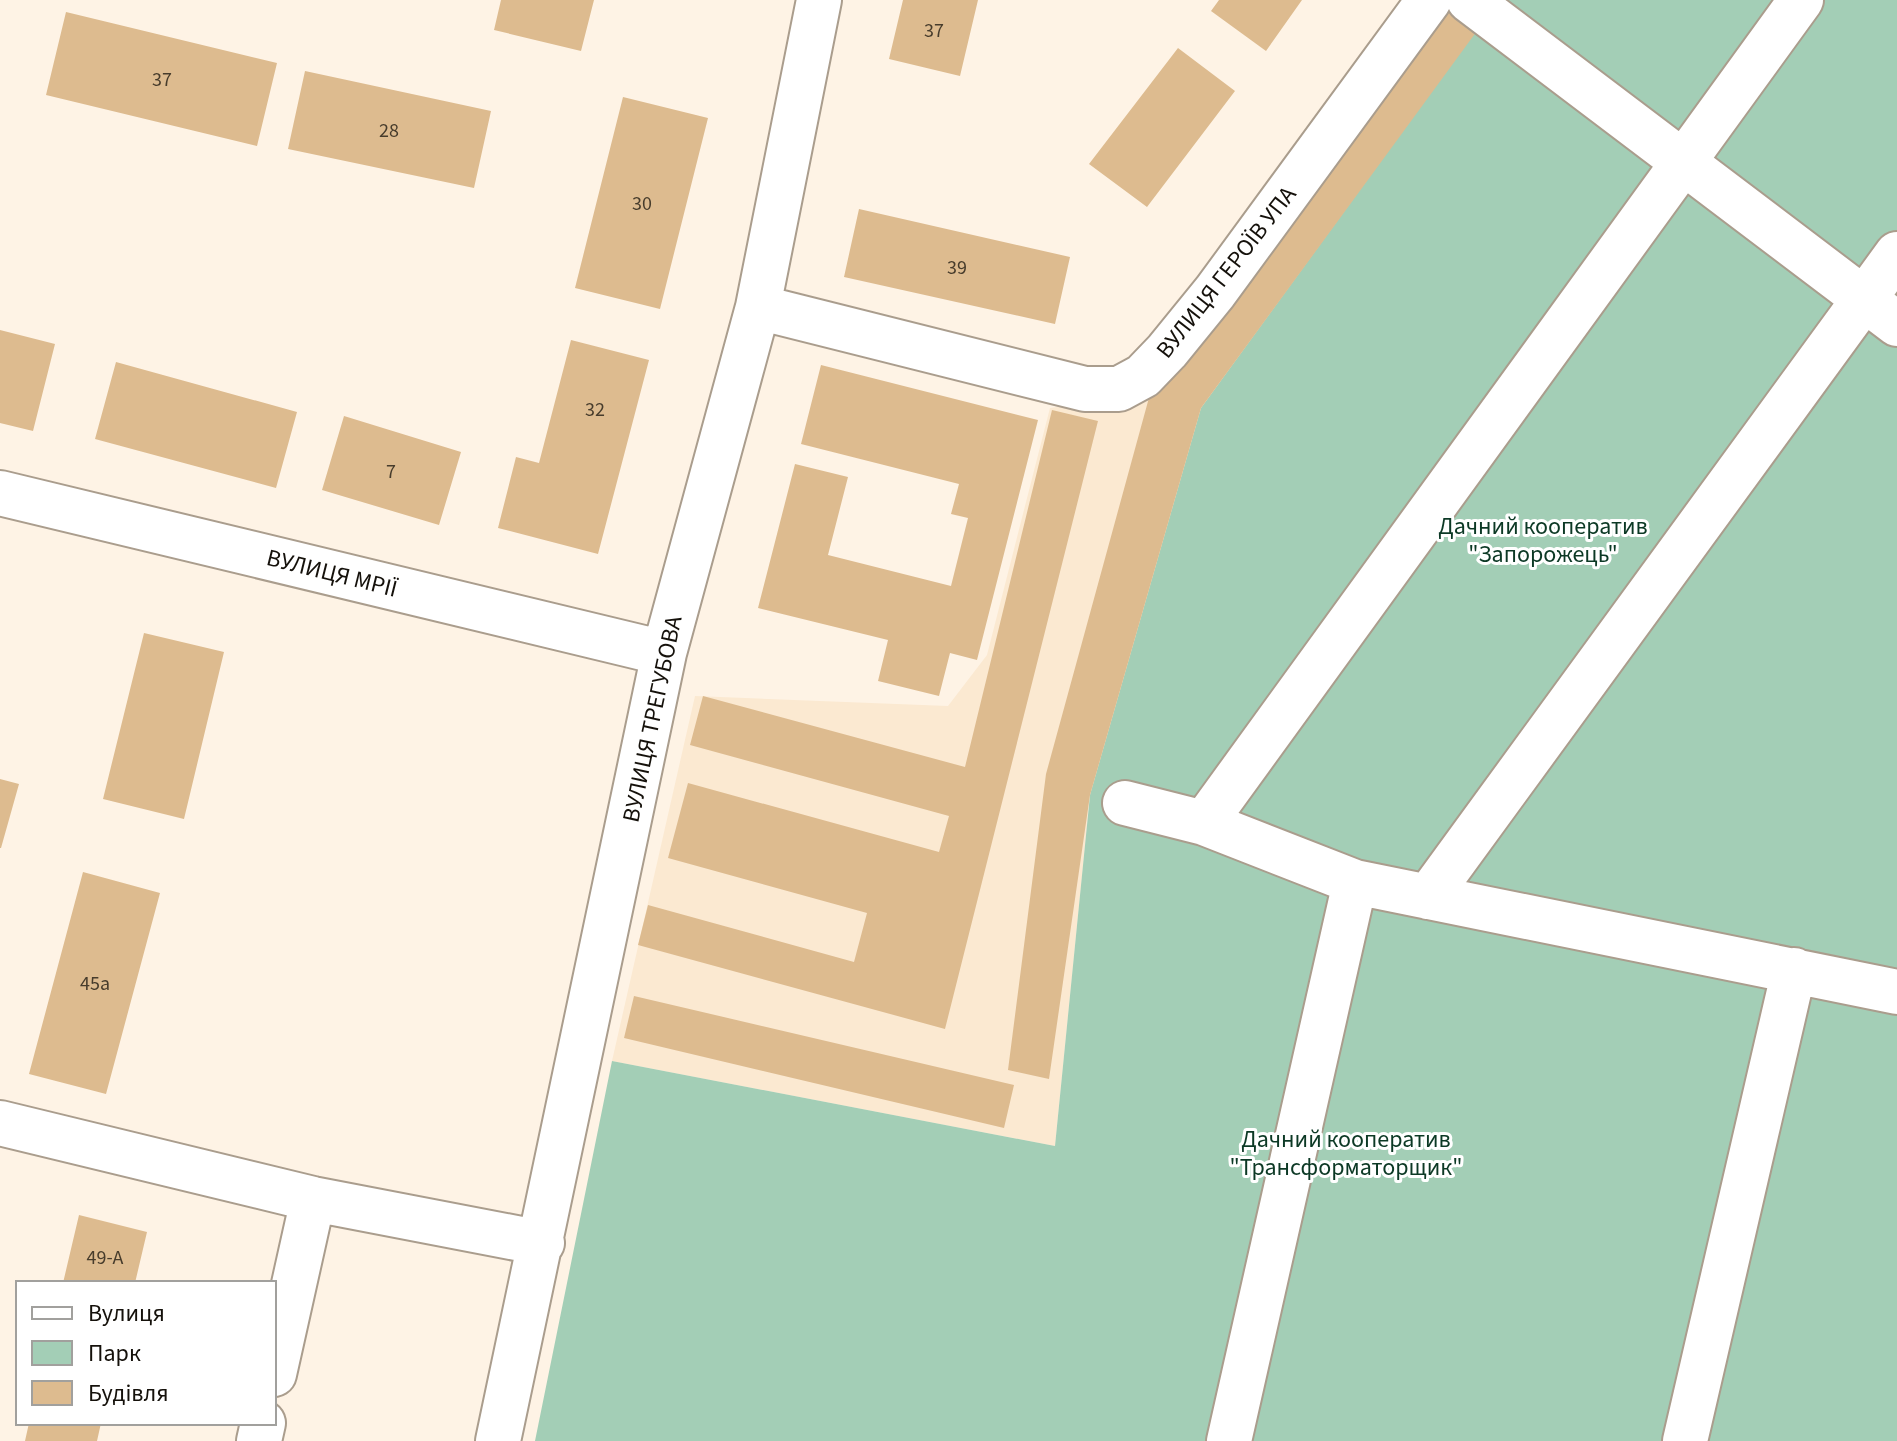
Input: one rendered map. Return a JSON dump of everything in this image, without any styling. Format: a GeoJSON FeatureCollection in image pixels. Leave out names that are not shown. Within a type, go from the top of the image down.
{"type":"FeatureCollection","features":[{"type":"Feature","properties":{"kind":"street","name":"ВУЛИЦЯ ТРЕГУБОВА"},"geometry":{"type":"LineString","coordinates":[[498,1441],[664,653],[758,307],[819,0]]}},
{"type":"Feature","properties":{"kind":"street","name":"ВУЛИЦЯ ГЕРОЇВ УПА"},"geometry":{"type":"LineString","coordinates":[[758,307],[1085,389],[1119,389],[1143,376],[1215,292],[1429,0]]}},
{"type":"Feature","properties":{"kind":"street"},"geometry":{"type":"LineString","coordinates":[[1469,0],[1880,312]]}},
{"type":"Feature","properties":{"kind":"street"},"geometry":{"type":"LineString","coordinates":[[1204,823],[1801,0]]}},
{"type":"Feature","properties":{"kind":"street"},"geometry":{"type":"LineString","coordinates":[[1428,897],[1880,312],[1897,254]]}},
{"type":"Feature","properties":{"kind":"street","name":"ВУЛИЦЯ МРІЇ"},"geometry":{"type":"LineString","coordinates":[[0,493],[664,653]]}},
{"type":"Feature","properties":{"kind":"street"},"geometry":{"type":"LineString","coordinates":[[1125,803],[1204,823],[1355,882],[1897,992]]}},
{"type":"Feature","properties":{"kind":"street"},"geometry":{"type":"LineString","coordinates":[[1229,1441],[1355,882]]}},
{"type":"Feature","properties":{"kind":"street"},"geometry":{"type":"LineString","coordinates":[[1685,1441],[1794,970]]}},
{"type":"Feature","properties":{"kind":"street"},"geometry":{"type":"LineString","coordinates":[[0,1123],[313,1199],[542,1243]]}},
{"type":"Feature","properties":{"kind":"street"},"geometry":{"type":"LineString","coordinates":[[276,1365],[313,1199]]}},
{"type":"Feature","properties":{"kind":"shaded area"},"geometry":{"type":"Polygon","coordinates":[[[1438,0],[1090,795],[1055,1146],[612,1061],[695,696],[948,706],[987,655],[1050,408],[1150,394],[1438,0]]]}},
{"type":"Feature","properties":{"kind":"green space"},"geometry":{"type":"Polygon","coordinates":[[[1498,0],[1897,0],[1897,1441],[535,1441],[612,1061],[1055,1146],[1090,795],[1201,408],[1498,0]]]}},
{"type":"Feature","properties":{"kind":"building"},"geometry":{"type":"Polygon","coordinates":[[[501,0],[594,0],[581,51],[494,30],[501,0]]]}},
{"type":"Feature","properties":{"kind":"building"},"geometry":{"type":"Polygon","coordinates":[[[903,0],[978,0],[960,76],[889,59],[903,0]]]}},
{"type":"Feature","properties":{"kind":"building"},"geometry":{"type":"Polygon","coordinates":[[[1219,0],[1302,0],[1266,51],[1211,11],[1219,0]]]}},
{"type":"Feature","properties":{"kind":"building"},"geometry":{"type":"Polygon","coordinates":[[[1445,0],[1485,20],[1201,408],[1090,795],[1049,1079],[1008,1070],[1046,774],[1150,394],[1445,0]]]}},
{"type":"Feature","properties":{"kind":"building"},"geometry":{"type":"Polygon","coordinates":[[[66,12],[277,63],[257,146],[46,95],[66,12]]]}},
{"type":"Feature","properties":{"kind":"building"},"geometry":{"type":"Polygon","coordinates":[[[1178,48],[1235,91],[1147,207],[1089,164],[1178,48]]]}},
{"type":"Feature","properties":{"kind":"building"},"geometry":{"type":"Polygon","coordinates":[[[305,71],[491,111],[474,188],[288,149],[305,71]]]}},
{"type":"Feature","properties":{"kind":"building"},"geometry":{"type":"Polygon","coordinates":[[[623,97],[708,118],[660,309],[575,288],[623,97]]]}},
{"type":"Feature","properties":{"kind":"building"},"geometry":{"type":"Polygon","coordinates":[[[859,209],[1070,257],[1055,324],[844,277],[859,209]]]}},
{"type":"Feature","properties":{"kind":"building"},"geometry":{"type":"Polygon","coordinates":[[[0,330],[55,344],[33,431],[0,423],[0,330]]]}},
{"type":"Feature","properties":{"kind":"building"},"geometry":{"type":"Polygon","coordinates":[[[571,340],[649,360],[598,554],[498,528],[516,457],[539,463],[571,340]]]}},
{"type":"Feature","properties":{"kind":"building"},"geometry":{"type":"Polygon","coordinates":[[[116,362],[297,412],[276,488],[95,439],[116,362]]]}},
{"type":"Feature","properties":{"kind":"building"},"geometry":{"type":"Polygon","coordinates":[[[821,365],[1038,420],[977,660],[950,653],[939,696],[878,681],[888,640],[758,608],[795,464],[848,477],[828,555],[951,586],[968,518],[951,514],[959,484],[801,444],[821,365]]]}},
{"type":"Feature","properties":{"kind":"building"},"geometry":{"type":"Polygon","coordinates":[[[1052,410],[1098,421],[945,1029],[638,945],[648,905],[854,962],[867,913],[668,858],[688,783],[939,852],[949,816],[690,745],[703,696],[965,767],[1052,410]]]}},
{"type":"Feature","properties":{"kind":"building"},"geometry":{"type":"Polygon","coordinates":[[[344,416],[461,452],[439,525],[322,490],[344,416]]]}},
{"type":"Feature","properties":{"kind":"building"},"geometry":{"type":"Polygon","coordinates":[[[144,633],[224,652],[184,819],[103,799],[144,633]]]}},
{"type":"Feature","properties":{"kind":"building"},"geometry":{"type":"Polygon","coordinates":[[[0,779],[19,784],[1,848],[0,848],[0,779]]]}},
{"type":"Feature","properties":{"kind":"building"},"geometry":{"type":"Polygon","coordinates":[[[83,872],[160,893],[106,1094],[29,1074],[83,872]]]}},
{"type":"Feature","properties":{"kind":"building"},"geometry":{"type":"Polygon","coordinates":[[[634,996],[1014,1085],[1004,1128],[624,1038],[634,996]]]}},
{"type":"Feature","properties":{"kind":"building"},"geometry":{"type":"Polygon","coordinates":[[[79,1215],[147,1232],[135,1281],[63,1281],[79,1215]]]}},
{"type":"Feature","properties":{"kind":"building"},"geometry":{"type":"Polygon","coordinates":[[[29,1425],[101,1425],[97,1441],[25,1441],[29,1425]]]}},
{"type":"Feature","properties":{"kind":"park label","name":"Дачний кооператив \"Запорожець\""},"geometry":{"type":"Point","coordinates":[1543,540]}},
{"type":"Feature","properties":{"kind":"park label","name":"Дачний кооператив \"Трансформаторщик\""},"geometry":{"type":"Point","coordinates":[1346,1153]}}]}
